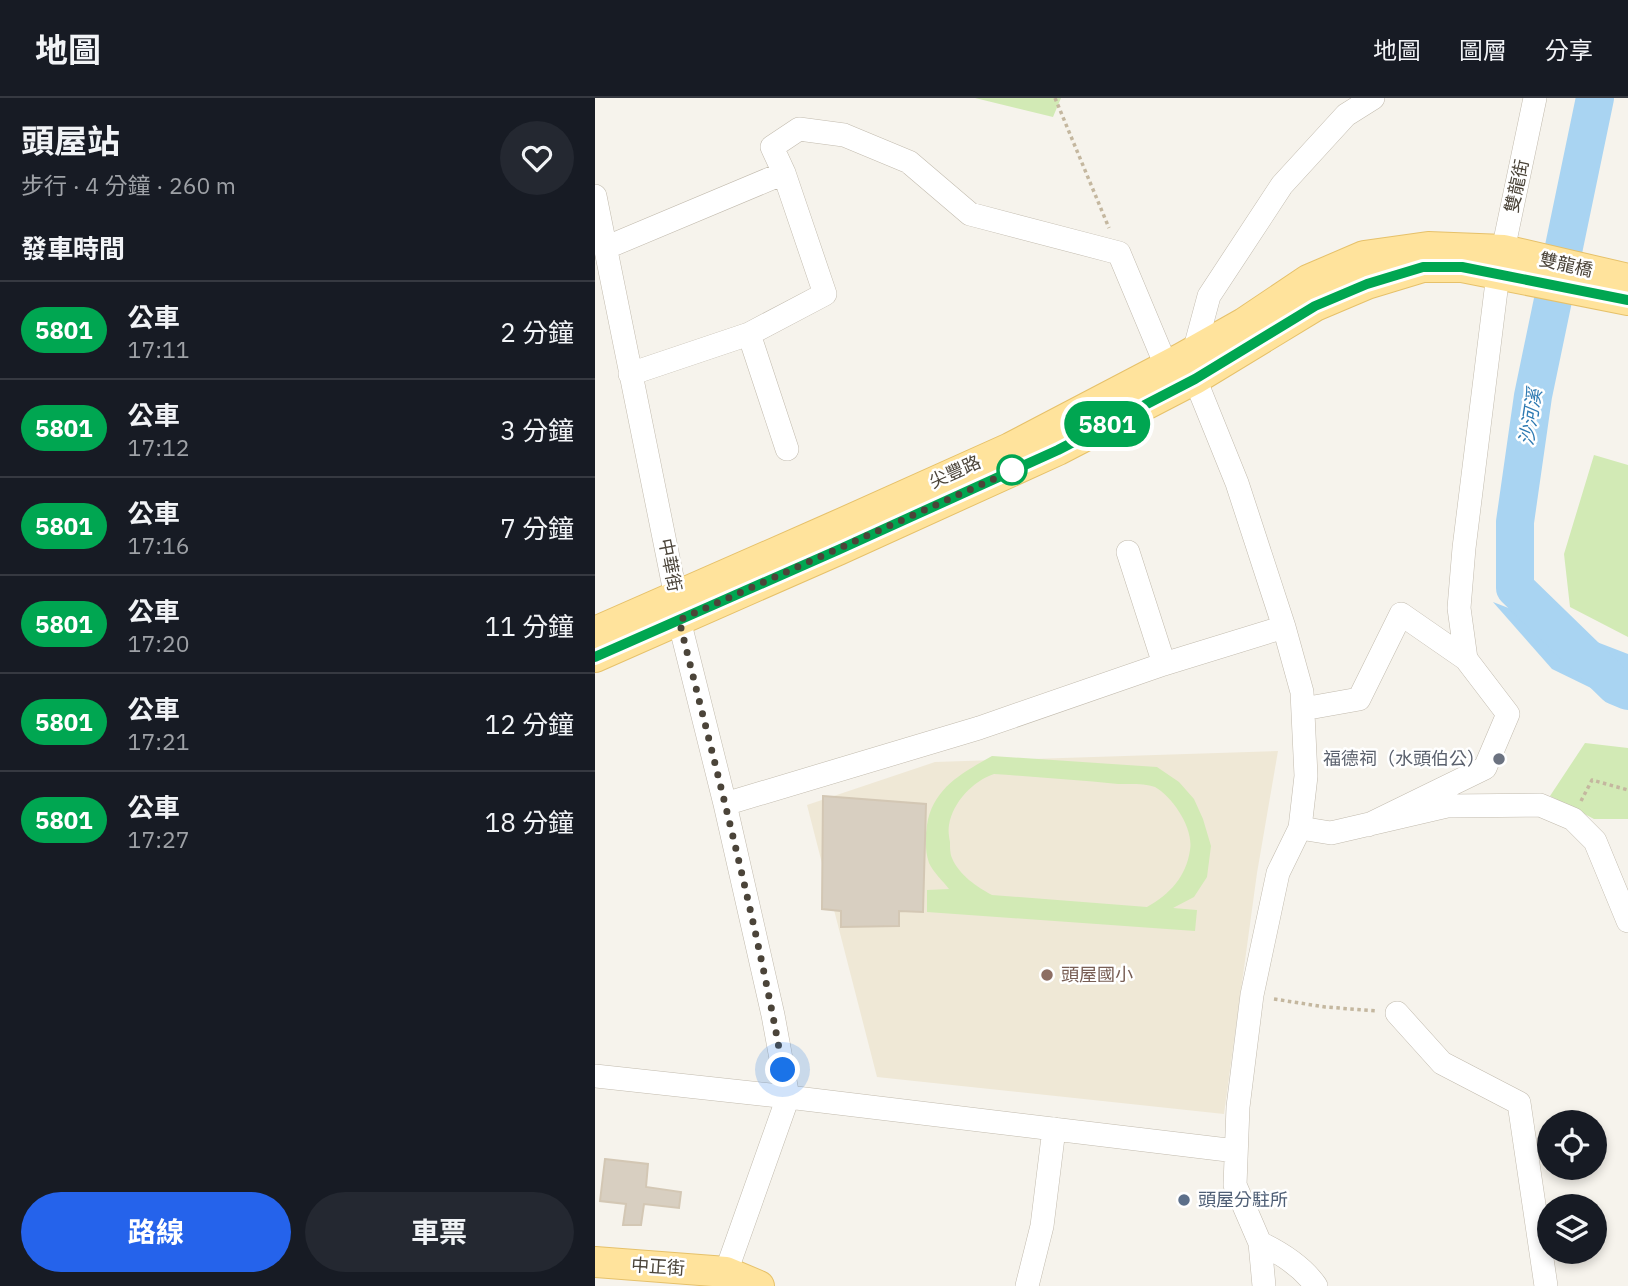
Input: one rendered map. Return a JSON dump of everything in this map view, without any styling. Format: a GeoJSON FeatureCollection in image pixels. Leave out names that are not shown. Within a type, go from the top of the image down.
{"type":"FeatureCollection","features":[{"type":"Feature","properties":{"kind":"main road","name":"尖豐路"},"geometry":{"type":"LineString","coordinates":[[595,632],[678,608],[838,550],[1058,450],[1189,369],[1315,306],[1367,284],[1423,267],[1462,267],[1501,262]]}},
{"type":"Feature","properties":{"kind":"main road","name":"雙龍橋"},"geometry":{"type":"LineString","coordinates":[[1501,262],[1628,279]]}},
{"type":"Feature","properties":{"kind":"main road","name":"雙龍橋"},"geometry":{"type":"LineString","coordinates":[[1501,262],[1628,300]]}},
{"type":"Feature","properties":{"kind":"main road","name":"尖豐路"},"geometry":{"type":"LineString","coordinates":[[595,657],[678,608]]}},
{"type":"Feature","properties":{"kind":"main road","name":"中正街"},"geometry":{"type":"LineString","coordinates":[[595,1262],[726,1272],[759,1286]]}},
{"type":"Feature","properties":{"kind":"street"},"geometry":{"type":"LineString","coordinates":[[1264,1286],[1260,1243],[1235,1185],[1235,1151],[1252,995],[1277,873],[1300,828],[1306,776],[1302,692],[1284,627],[1237,483],[1189,369],[1209,296],[1282,185],[1346,115],[1373,98]]}},
{"type":"Feature","properties":{"kind":"street","name":"雙龍街"},"geometry":{"type":"LineString","coordinates":[[1466,659],[1459,608],[1462,572],[1501,262],[1535,98]]}},
{"type":"Feature","properties":{"kind":"street"},"geometry":{"type":"LineString","coordinates":[[630,374],[749,334],[825,294],[784,173],[772,148],[799,129],[844,135],[909,162],[970,214],[1119,253],[1165,363],[1189,369]]}},
{"type":"Feature","properties":{"kind":"street"},"geometry":{"type":"LineString","coordinates":[[605,248],[784,173]]}},
{"type":"Feature","properties":{"kind":"street","name":"中華街"},"geometry":{"type":"LineString","coordinates":[[595,196],[678,608],[773,1015],[788,1097]]}},
{"type":"Feature","properties":{"kind":"street"},"geometry":{"type":"LineString","coordinates":[[749,334],[787,449]]}},
{"type":"Feature","properties":{"kind":"street"},"geometry":{"type":"LineString","coordinates":[[1128,552],[1164,663]]}},
{"type":"Feature","properties":{"kind":"street"},"geometry":{"type":"LineString","coordinates":[[1303,709],[1359,699],[1401,614],[1466,659],[1508,714],[1485,768],[1368,825]]}},
{"type":"Feature","properties":{"kind":"street"},"geometry":{"type":"LineString","coordinates":[[725,804],[979,728],[1164,663],[1284,627]]}},
{"type":"Feature","properties":{"kind":"street"},"geometry":{"type":"LineString","coordinates":[[1300,828],[1331,833],[1447,806],[1540,805],[1573,818],[1595,841],[1628,921]]}},
{"type":"Feature","properties":{"kind":"street"},"geometry":{"type":"LineString","coordinates":[[1397,1013],[1443,1063],[1519,1103],[1546,1286]]}},
{"type":"Feature","properties":{"kind":"street"},"geometry":{"type":"LineString","coordinates":[[595,1076],[1235,1151]]}},
{"type":"Feature","properties":{"kind":"street"},"geometry":{"type":"LineString","coordinates":[[726,1272],[788,1097]]}},
{"type":"Feature","properties":{"kind":"street"},"geometry":{"type":"LineString","coordinates":[[1027,1286],[1042,1226],[1054,1129]]}},
{"type":"Feature","properties":{"kind":"street"},"geometry":{"type":"LineString","coordinates":[[1260,1243],[1283,1254],[1311,1278],[1316,1286]]}},
{"type":"Feature","properties":{"kind":"path"},"geometry":{"type":"LineString","coordinates":[[1055,98],[1119,253]]}},
{"type":"Feature","properties":{"kind":"path"},"geometry":{"type":"LineString","coordinates":[[1592,780],[1628,790]]}},
{"type":"Feature","properties":{"kind":"path"},"geometry":{"type":"LineString","coordinates":[[1252,995],[1325,1007],[1397,1013]]}},
{"type":"Feature","properties":{"kind":"shaded area","name":"頭屋國小"},"geometry":{"type":"Polygon","coordinates":[[[1278,751],[1257,873],[1224,1114],[877,1077],[807,805],[935,762],[1278,751]]]}},
{"type":"Feature","properties":{"kind":"green space"},"geometry":{"type":"Polygon","coordinates":[[[975,98],[1061,98],[1053,117],[975,98]]]}},
{"type":"Feature","properties":{"kind":"green space"},"geometry":{"type":"Polygon","coordinates":[[[1594,455],[1628,465],[1628,637],[1570,607],[1564,554],[1594,455]]]}},
{"type":"Feature","properties":{"kind":"green space"},"geometry":{"type":"Polygon","coordinates":[[[1585,743],[1628,748],[1628,819],[1594,819],[1550,796],[1585,743]]]}},
{"type":"Feature","properties":{"kind":"green space"},"geometry":{"type":"Polygon","coordinates":[[[992,756],[1157,767],[1179,782],[1194,799],[1211,846],[1207,877],[1194,897],[1173,908],[1197,910],[1195,931],[927,912],[927,890],[949,889],[929,863],[926,835],[930,812],[942,791],[992,756]],[[994,774],[965,793],[951,816],[949,825],[950,852],[955,864],[969,880],[986,892],[992,895],[1147,907],[1170,890],[1181,876],[1190,850],[1189,833],[1181,814],[1169,798],[1155,787],[994,774]]]}},
{"type":"Feature","properties":{"kind":"water"},"geometry":{"type":"Polygon","coordinates":[[[1493,602],[1628,654],[1628,706],[1552,669],[1493,602]]]}},
{"type":"Feature","properties":{"kind":"building"},"geometry":{"type":"Polygon","coordinates":[[[823,796],[926,804],[923,912],[899,911],[899,926],[841,927],[841,911],[822,909],[823,796]]]}},
{"type":"Feature","properties":{"kind":"building"},"geometry":{"type":"Polygon","coordinates":[[[605,1159],[648,1164],[646,1187],[681,1192],[679,1208],[644,1204],[641,1225],[623,1225],[626,1204],[600,1201],[605,1159]]]}},
{"type":"Feature","properties":{"kind":"waterway","name":"沙河溪"},"geometry":{"type":"LineString","coordinates":[[1595,98],[1533,396],[1515,522],[1515,588],[1616,686],[1628,691]]}},
{"type":"Feature","properties":{"kind":"bus line","name":"5801"},"geometry":{"type":"LineString","coordinates":[[595,657],[1058,450],[1195,379],[1315,306],[1367,284],[1423,267],[1462,267],[1628,300]]}},
{"type":"Feature","properties":{"kind":"place","name":"福德祠（水頭伯公）"},"geometry":{"type":"Point","coordinates":[1499,759]}},
{"type":"Feature","properties":{"kind":"place","name":"頭屋國小"},"geometry":{"type":"Point","coordinates":[1047,975]}},
{"type":"Feature","properties":{"kind":"place","name":"頭屋分駐所"},"geometry":{"type":"Point","coordinates":[1184,1200]}},
{"type":"Feature","properties":{"kind":"route"},"geometry":{"type":"LineString","coordinates":[[783,1070],[731,830],[679,620],[1016,469],[1012,470]]}}]}
